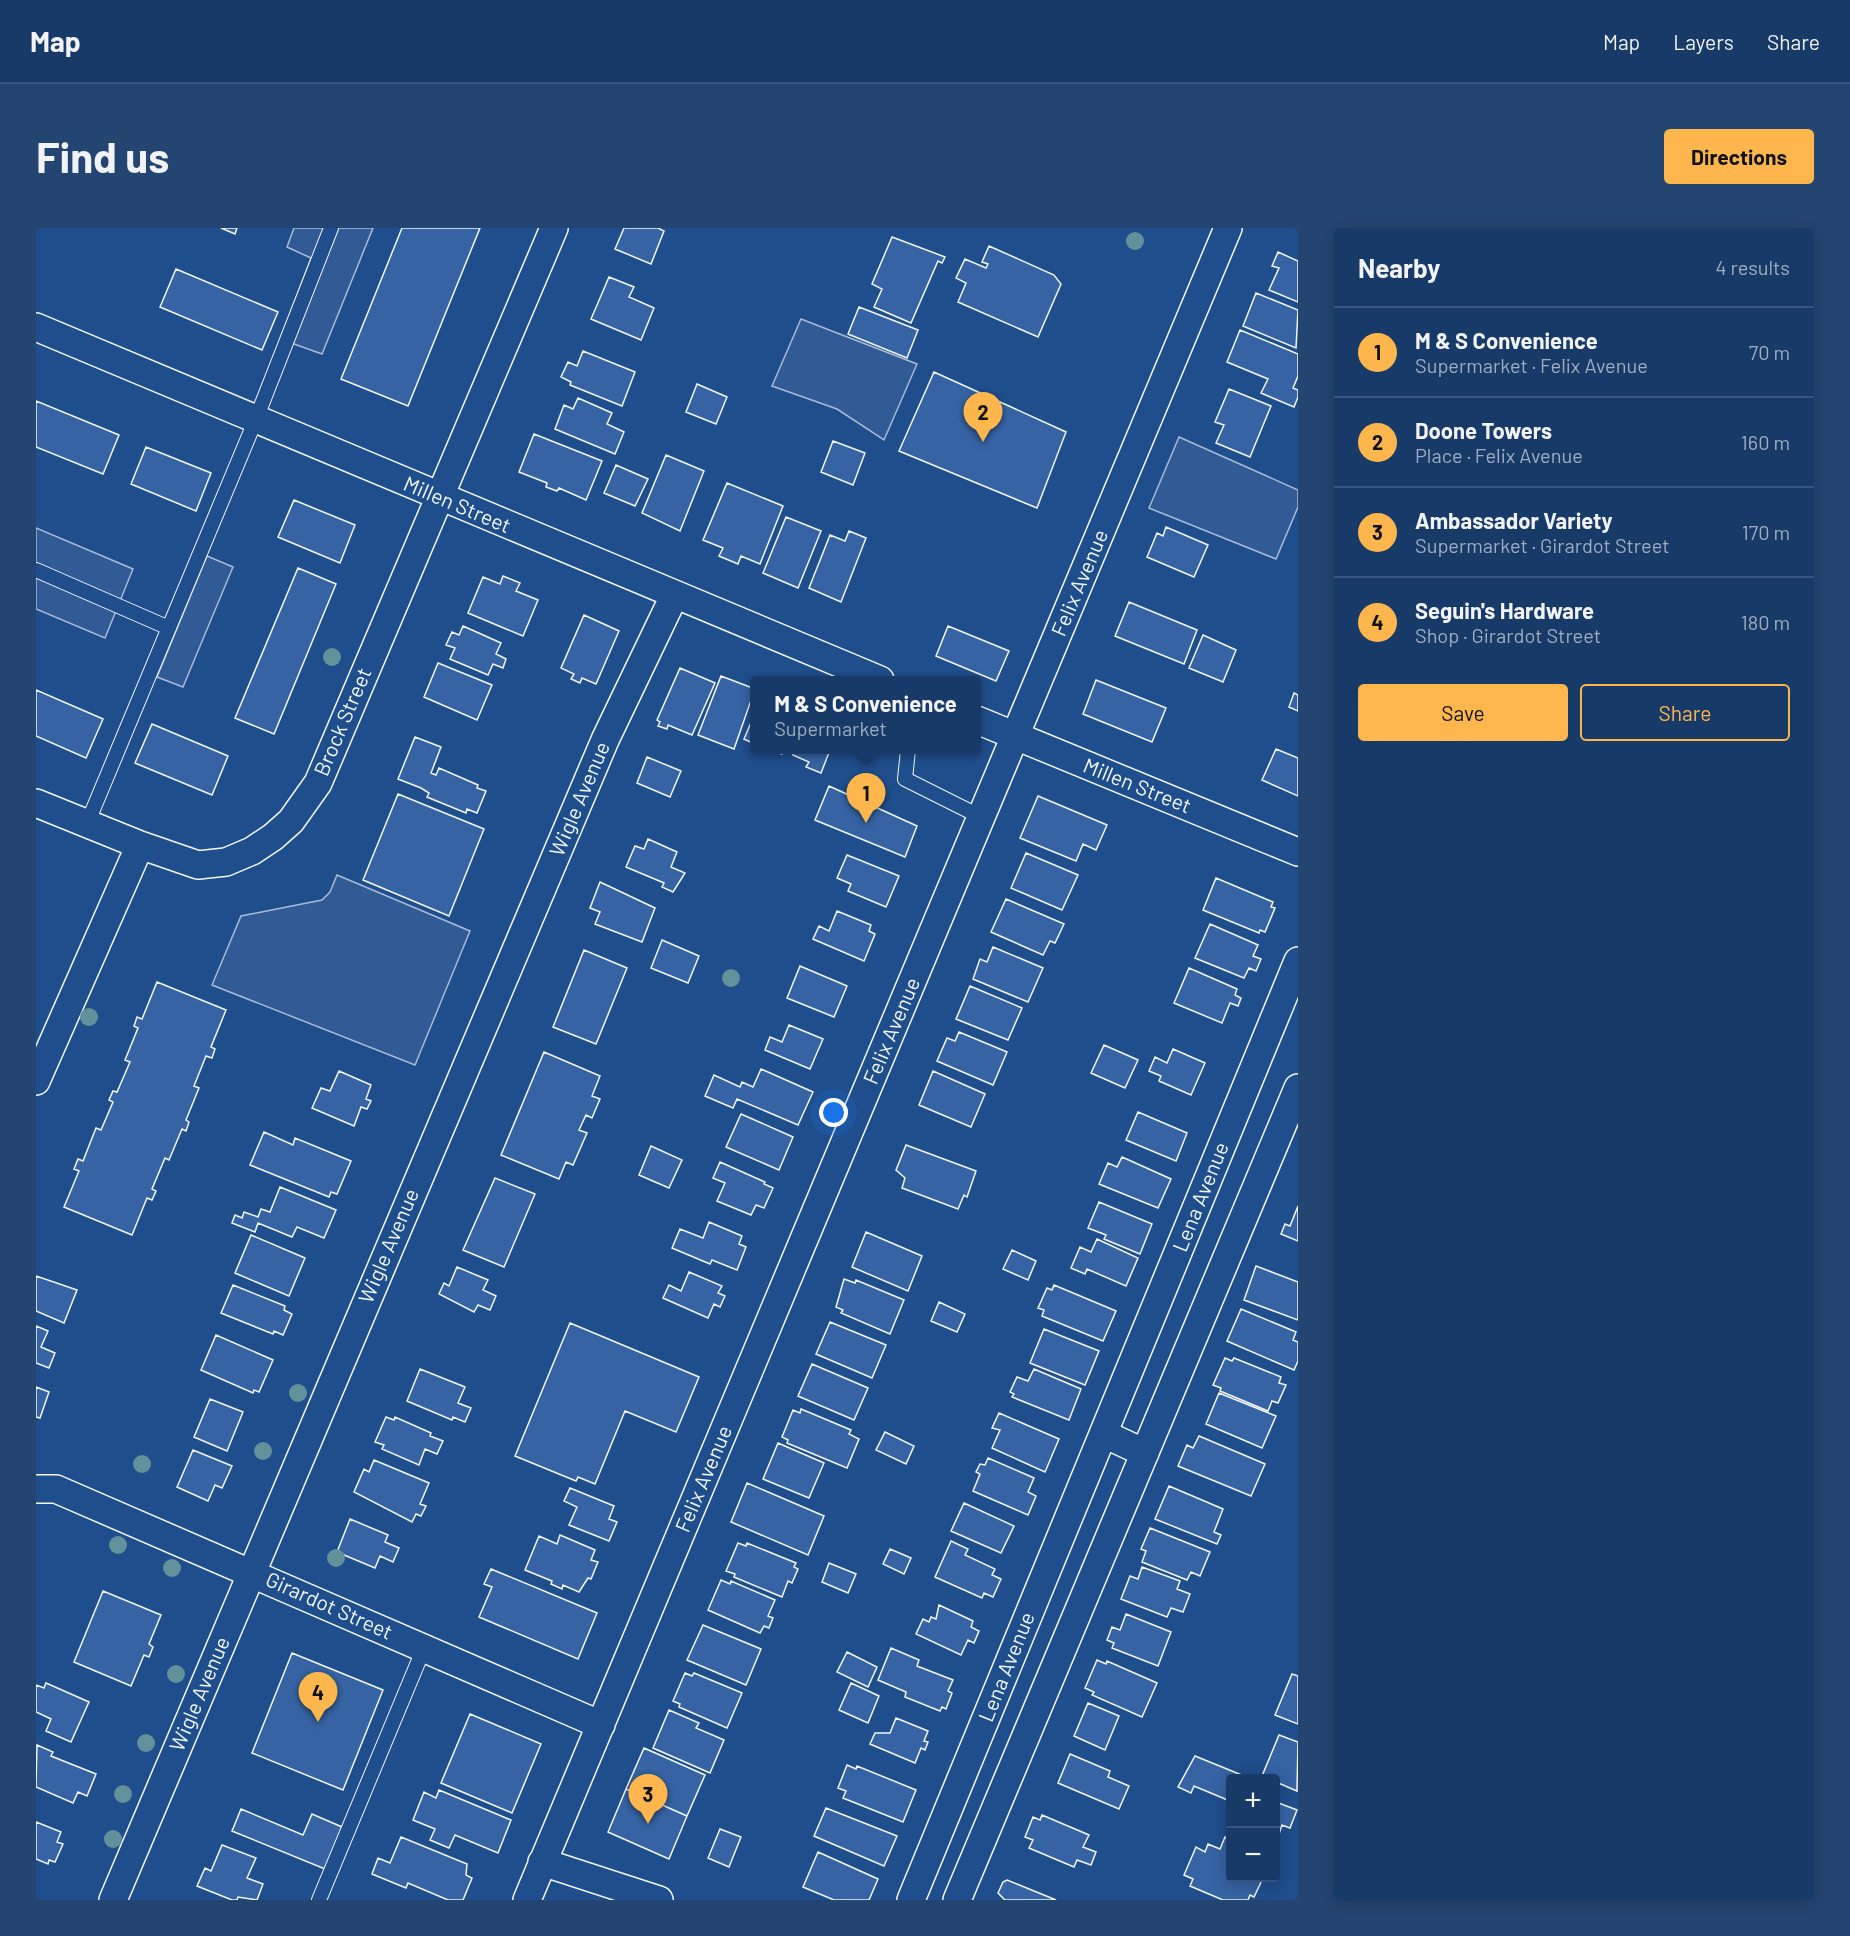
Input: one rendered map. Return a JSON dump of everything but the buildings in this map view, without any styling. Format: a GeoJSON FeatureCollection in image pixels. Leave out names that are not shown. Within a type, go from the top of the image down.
{"type":"FeatureCollection","features":[{"type":"Feature","properties":{"kind":"street","name":"Brock Street"},"geometry":{"type":"LineString","coordinates":[[36,803],[140,845],[198,865],[226,862],[252,851],[291,821],[318,783],[554,228]]}},
{"type":"Feature","properties":{"kind":"street","name":"Felix Avenue"},"geometry":{"type":"LineString","coordinates":[[527,1900],[1228,228]]}},
{"type":"Feature","properties":{"kind":"street","name":"Millen Street"},"geometry":{"type":"LineString","coordinates":[[36,327],[674,597],[868,676]]}},
{"type":"Feature","properties":{"kind":"street","name":"Wigle Avenue"},"geometry":{"type":"LineString","coordinates":[[112,1900],[605,740],[674,597]]}},
{"type":"Feature","properties":{"kind":"street","name":"Millen Street"},"geometry":{"type":"LineString","coordinates":[[981,722],[1298,852]]}},
{"type":"Feature","properties":{"kind":"street"},"geometry":{"type":"LineString","coordinates":[[36,1081],[140,845]]}},
{"type":"Feature","properties":{"kind":"street","name":"Lena Avenue"},"geometry":{"type":"LineString","coordinates":[[911,1900],[1298,961]]}},
{"type":"Feature","properties":{"kind":"street","name":"Lena Avenue"},"geometry":{"type":"LineString","coordinates":[[957,1900],[1298,1088]]}},
{"type":"Feature","properties":{"kind":"street"},"geometry":{"type":"LineString","coordinates":[[1104,1434],[1145,1453]]}},
{"type":"Feature","properties":{"kind":"street","name":"Girardot Street"},"geometry":{"type":"LineString","coordinates":[[43,1486],[251,1572],[601,1725]]}},
{"type":"Feature","properties":{"kind":"street"},"geometry":{"type":"LineString","coordinates":[[542,1862],[659,1900]]}},
{"type":"Feature","properties":{"kind":"lane"},"geometry":{"type":"LineString","coordinates":[[87,824],[256,419],[330,228]]}},
{"type":"Feature","properties":{"kind":"lane"},"geometry":{"type":"LineString","coordinates":[[36,570],[169,628]]}},
{"type":"Feature","properties":{"kind":"lane"},"geometry":{"type":"LineString","coordinates":[[908,754],[905,779],[981,817]]}},
{"type":"Feature","properties":{"kind":"lane"},"geometry":{"type":"LineString","coordinates":[[319,1900],[424,1648]]}},
{"type":"Feature","properties":{"kind":"shaded area"},"geometry":{"type":"Polygon","coordinates":[[[294,228],[373,228],[322,354],[280,339],[311,258],[287,247],[294,228]]]}},
{"type":"Feature","properties":{"kind":"shaded area"},"geometry":{"type":"Polygon","coordinates":[[[801,319],[917,364],[884,440],[837,409],[772,386],[801,319]]]}},
{"type":"Feature","properties":{"kind":"shaded area"},"geometry":{"type":"Polygon","coordinates":[[[1179,437],[1298,490],[1298,507],[1276,559],[1149,508],[1179,437]]]}},
{"type":"Feature","properties":{"kind":"shaded area"},"geometry":{"type":"Polygon","coordinates":[[[36,528],[133,569],[105,638],[36,609],[36,528]]]}},
{"type":"Feature","properties":{"kind":"shaded area"},"geometry":{"type":"Polygon","coordinates":[[[207,556],[233,567],[183,687],[157,677],[207,556]]]}},
{"type":"Feature","properties":{"kind":"shaded area"},"geometry":{"type":"Polygon","coordinates":[[[337,875],[470,931],[415,1065],[212,985],[241,916],[322,900],[330,892],[337,875]]]}},
{"type":"Feature","properties":{"kind":"place","name":"Doone Towers"},"geometry":{"type":"Point","coordinates":[983,442]}},
{"type":"Feature","properties":{"kind":"place","name":"M & S Convenience"},"geometry":{"type":"Point","coordinates":[866,823]}},
{"type":"Feature","properties":{"kind":"place","name":"Seguin's Hardware"},"geometry":{"type":"Point","coordinates":[318,1722]}},
{"type":"Feature","properties":{"kind":"place","name":"Ambassador Variety"},"geometry":{"type":"Point","coordinates":[648,1824]}}]}
